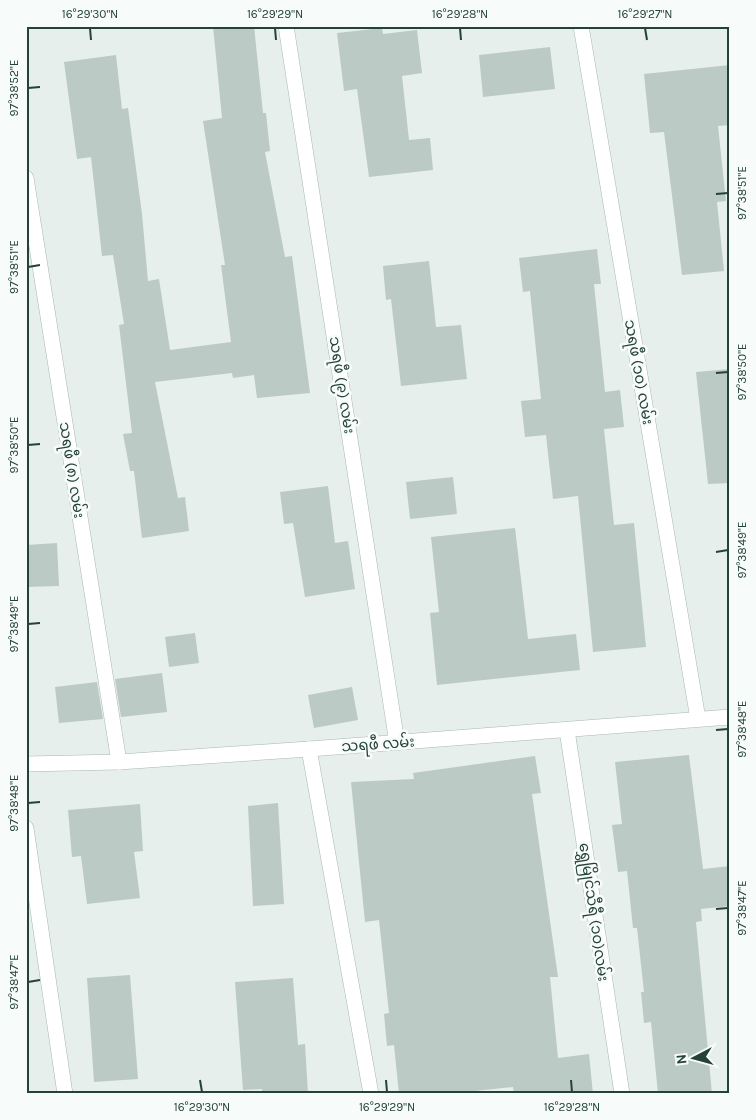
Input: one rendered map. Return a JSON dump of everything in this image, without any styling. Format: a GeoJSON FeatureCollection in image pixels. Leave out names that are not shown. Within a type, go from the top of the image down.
{"type":"FeatureCollection","features":[{"type":"Feature","properties":{"kind":"street","name":"သရဖီ (၉) လမ်း"},"geometry":{"type":"LineString","coordinates":[[286,26],[397,743]]}},
{"type":"Feature","properties":{"kind":"street","name":"သရဖီ (၁၀) လမ်း"},"geometry":{"type":"LineString","coordinates":[[580,26],[698,719]]}},
{"type":"Feature","properties":{"kind":"street","name":"သရဖီ (၈) လမ်း"},"geometry":{"type":"LineString","coordinates":[[26,178],[119,762]]}},
{"type":"Feature","properties":{"kind":"street","name":"သရဖီ လမ်း"},"geometry":{"type":"LineString","coordinates":[[26,764],[119,762],[730,717]]}},
{"type":"Feature","properties":{"kind":"street","name":"ရွှေမြိုင်သီရီ (၁၀)လမ်း"},"geometry":{"type":"LineString","coordinates":[[567,730],[622,1094]]}},
{"type":"Feature","properties":{"kind":"street"},"geometry":{"type":"LineString","coordinates":[[309,749],[371,1094]]}},
{"type":"Feature","properties":{"kind":"street"},"geometry":{"type":"LineString","coordinates":[[26,828],[65,1094]]}},
{"type":"Feature","properties":{"kind":"building"},"geometry":{"type":"Polygon","coordinates":[[[213,26],[254,26],[263,113],[266,113],[270,151],[265,152],[285,257],[292,256],[310,393],[257,398],[254,375],[233,378],[232,373],[155,382],[178,498],[185,497],[189,531],[142,538],[134,471],[130,471],[123,434],[132,433],[119,325],[124,324],[113,255],[102,256],[91,157],[77,159],[64,62],[116,55],[122,109],[128,108],[142,214],[148,281],[159,279],[170,350],[231,342],[221,265],[225,265],[203,121],[222,118],[213,26]]]}},
{"type":"Feature","properties":{"kind":"building"},"geometry":{"type":"Polygon","coordinates":[[[382,28],[383,34],[417,30],[422,73],[402,76],[409,140],[430,138],[433,170],[369,177],[357,89],[344,91],[337,33],[382,28]]]}},
{"type":"Feature","properties":{"kind":"building"},"geometry":{"type":"Polygon","coordinates":[[[550,47],[555,89],[483,97],[479,55],[550,47]]]}},
{"type":"Feature","properties":{"kind":"building"},"geometry":{"type":"Polygon","coordinates":[[[730,65],[730,125],[718,126],[726,201],[717,202],[724,271],[682,275],[664,132],[650,133],[644,74],[730,65]]]}},
{"type":"Feature","properties":{"kind":"building"},"geometry":{"type":"Polygon","coordinates":[[[597,249],[601,284],[594,284],[605,392],[620,390],[624,427],[604,429],[614,525],[634,523],[646,647],[593,652],[578,496],[553,499],[546,435],[525,437],[521,401],[541,399],[530,291],[523,292],[519,258],[597,249]]]}},
{"type":"Feature","properties":{"kind":"building"},"geometry":{"type":"Polygon","coordinates":[[[429,261],[436,327],[461,325],[467,379],[401,386],[391,299],[386,300],[383,266],[429,261]]]}},
{"type":"Feature","properties":{"kind":"building"},"geometry":{"type":"Polygon","coordinates":[[[730,369],[730,483],[708,484],[696,372],[730,369]]]}},
{"type":"Feature","properties":{"kind":"building"},"geometry":{"type":"Polygon","coordinates":[[[453,477],[457,514],[410,519],[406,482],[453,477]]]}},
{"type":"Feature","properties":{"kind":"building"},"geometry":{"type":"Polygon","coordinates":[[[328,486],[335,543],[348,541],[355,589],[305,597],[293,523],[284,524],[280,492],[328,486]]]}},
{"type":"Feature","properties":{"kind":"building"},"geometry":{"type":"Polygon","coordinates":[[[515,528],[528,639],[576,634],[580,670],[437,685],[430,613],[439,612],[431,537],[515,528]]]}},
{"type":"Feature","properties":{"kind":"building"},"geometry":{"type":"Polygon","coordinates":[[[57,543],[59,586],[26,587],[26,545],[57,543]]]}},
{"type":"Feature","properties":{"kind":"building"},"geometry":{"type":"Polygon","coordinates":[[[195,633],[199,663],[169,667],[165,637],[195,633]]]}},
{"type":"Feature","properties":{"kind":"building"},"geometry":{"type":"Polygon","coordinates":[[[162,673],[167,712],[121,717],[115,679],[162,673]]]}},
{"type":"Feature","properties":{"kind":"building"},"geometry":{"type":"Polygon","coordinates":[[[97,682],[103,719],[59,723],[55,687],[97,682]]]}},
{"type":"Feature","properties":{"kind":"building"},"geometry":{"type":"Polygon","coordinates":[[[352,687],[358,720],[314,728],[308,695],[352,687]]]}},
{"type":"Feature","properties":{"kind":"building"},"geometry":{"type":"Polygon","coordinates":[[[689,755],[703,869],[730,866],[730,906],[701,909],[702,921],[696,922],[712,1094],[658,1094],[651,1022],[644,1023],[641,992],[644,992],[637,928],[633,928],[627,871],[618,872],[612,825],[622,824],[615,762],[689,755]]]}},
{"type":"Feature","properties":{"kind":"building"},"geometry":{"type":"Polygon","coordinates":[[[535,756],[541,793],[532,794],[558,977],[550,977],[558,1058],[589,1054],[593,1094],[514,1094],[513,1087],[447,1094],[399,1094],[394,1045],[387,1046],[384,1014],[389,1013],[379,920],[365,922],[351,782],[414,779],[413,773],[535,756]]]}},
{"type":"Feature","properties":{"kind":"building"},"geometry":{"type":"Polygon","coordinates":[[[278,803],[284,904],[253,906],[248,806],[278,803]]]}},
{"type":"Feature","properties":{"kind":"building"},"geometry":{"type":"Polygon","coordinates":[[[140,804],[143,851],[134,852],[140,898],[87,904],[81,856],[72,857],[68,810],[140,804]]]}},
{"type":"Feature","properties":{"kind":"building"},"geometry":{"type":"Polygon","coordinates":[[[130,975],[138,1079],[94,1082],[87,978],[130,975]]]}},
{"type":"Feature","properties":{"kind":"building"},"geometry":{"type":"Polygon","coordinates":[[[293,978],[298,1045],[305,1044],[308,1094],[262,1094],[262,1089],[243,1090],[235,982],[293,978]]]}}]}
